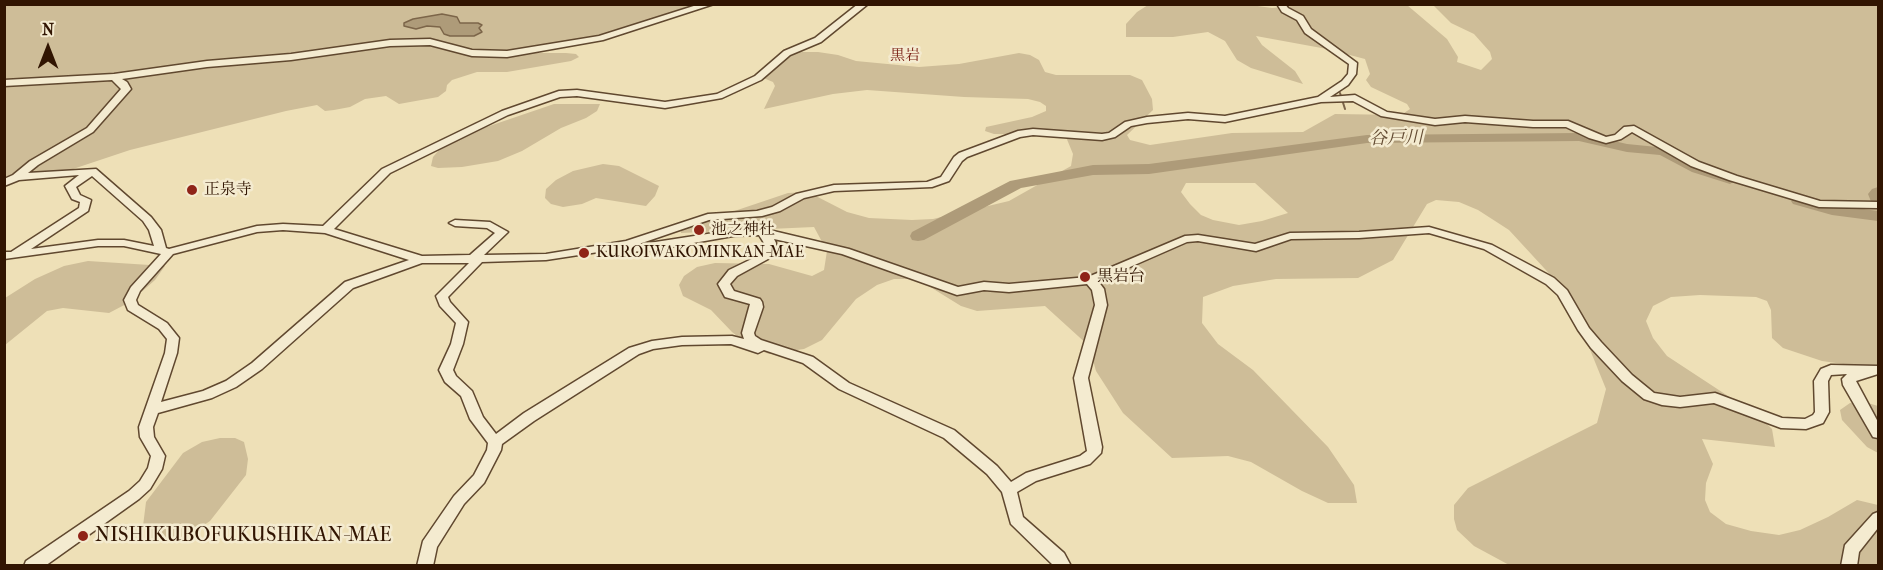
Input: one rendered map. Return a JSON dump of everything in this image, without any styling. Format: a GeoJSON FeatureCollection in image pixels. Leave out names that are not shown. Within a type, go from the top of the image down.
{"type":"FeatureCollection","features":[{"type":"Feature","properties":{"kind":"street"},"geometry":{"type":"LineString","coordinates":[[4,83],[114,77],[401,42],[430,42],[478,54],[507,54],[600,38],[710,4]]}},
{"type":"Feature","properties":{"kind":"street"},"geometry":{"type":"LineString","coordinates":[[326,231],[386,171],[505,113],[559,94],[577,93],[665,105],[694,102],[719,96],[758,78],[787,53],[818,40],[864,4]]}},
{"type":"Feature","properties":{"kind":"street"},"geometry":{"type":"LineString","coordinates":[[1281,4],[1285,10],[1300,18],[1308,31],[1353,63],[1352,74],[1345,83],[1324,100]]}},
{"type":"Feature","properties":{"kind":"street"},"geometry":{"type":"LineString","coordinates":[[4,183],[81,136],[96,124],[126,89],[124,84],[114,77]]}},
{"type":"Feature","properties":{"kind":"street"},"geometry":{"type":"LineString","coordinates":[[10,255],[98,243],[124,243],[165,250],[257,229],[283,227],[326,231],[421,260],[546,257],[628,244],[708,217],[758,214],[776,209],[800,196],[834,188],[910,187],[937,182],[949,175],[958,159],[963,155],[1018,134],[1033,132],[1102,137],[1112,135],[1128,124],[1148,120],[1188,116],[1224,119],[1324,100],[1349,98],[1355,98],[1384,114],[1435,122],[1466,119],[1568,124],[1606,140],[1618,137],[1627,129],[1634,129],[1695,164],[1732,178],[1819,204],[1876,205]]}},
{"type":"Feature","properties":{"kind":"street"},"geometry":{"type":"LineString","coordinates":[[17,177],[92,171],[147,219],[165,250]]}},
{"type":"Feature","properties":{"kind":"street"},"geometry":{"type":"LineString","coordinates":[[10,255],[84,209],[86,200],[76,197],[70,186],[92,171]]}},
{"type":"Feature","properties":{"kind":"street"},"geometry":{"type":"LineString","coordinates":[[454,223],[490,225],[502,232],[442,296],[444,303],[462,322],[457,344],[446,370],[450,379],[467,394],[477,420],[495,442]]}},
{"type":"Feature","properties":{"kind":"street"},"geometry":{"type":"LineString","coordinates":[[608,248],[648,248],[733,233],[765,232],[845,250],[957,291],[984,286],[1009,288],[1090,280],[1177,241],[1191,238],[1256,248],[1290,236],[1359,235],[1429,230],[1488,247],[1550,281],[1563,294],[1584,330],[1596,345],[1635,385],[1656,399],[1680,402],[1715,398],[1781,423],[1806,424],[1818,419],[1822,412],[1821,381],[1826,372],[1838,368],[1878,372]]}},
{"type":"Feature","properties":{"kind":"street"},"geometry":{"type":"LineString","coordinates":[[765,232],[770,243],[769,250],[764,257],[733,273],[724,284],[729,294],[756,302],[757,307],[748,333],[749,338],[808,360],[831,379],[863,396],[949,434],[992,470],[1009,490],[1016,520],[1058,558],[1063,566]]}},
{"type":"Feature","properties":{"kind":"street"},"geometry":{"type":"LineString","coordinates":[[32,566],[122,504],[145,485],[155,469],[158,456],[146,432],[151,410],[171,353],[173,338],[163,326],[132,307],[130,300],[165,250]]}},
{"type":"Feature","properties":{"kind":"street"},"geometry":{"type":"LineString","coordinates":[[151,410],[207,394],[231,384],[257,366],[349,285],[421,260]]}},
{"type":"Feature","properties":{"kind":"street"},"geometry":{"type":"LineString","coordinates":[[1009,490],[1030,477],[1085,460],[1094,453],[1095,447],[1081,378],[1101,305],[1098,289],[1090,280]]}},
{"type":"Feature","properties":{"kind":"street"},"geometry":{"type":"LineString","coordinates":[[425,566],[429,546],[459,500],[479,480],[491,458],[495,442],[529,417],[634,351],[671,342],[732,340],[777,354],[781,351]]}},
{"type":"Feature","properties":{"kind":"street"},"geometry":{"type":"LineString","coordinates":[[1878,372],[1861,374],[1849,379],[1853,393],[1878,433]]}},
{"type":"Feature","properties":{"kind":"street"},"geometry":{"type":"LineString","coordinates":[[1849,566],[1851,550],[1878,518]]}},
{"type":"Feature","properties":{"kind":"shaded area"},"geometry":{"type":"Polygon","coordinates":[[[1243,4],[1272,8],[1314,4],[1407,5],[1447,39],[1458,57],[1457,62],[1481,70],[1492,59],[1490,52],[1474,34],[1451,23],[1433,5],[1878,5],[1878,369],[1822,361],[1783,348],[1772,338],[1771,310],[1767,301],[1756,297],[1700,295],[1671,297],[1653,306],[1646,321],[1653,338],[1667,356],[1760,417],[1772,429],[1775,447],[1702,439],[1713,464],[1706,483],[1705,500],[1710,512],[1726,524],[1779,535],[1800,530],[1857,500],[1878,505],[1878,565],[1511,566],[1474,546],[1457,530],[1454,519],[1454,505],[1468,488],[1597,423],[1606,389],[1567,293],[1509,230],[1478,210],[1459,202],[1436,200],[1427,204],[1393,260],[1358,278],[1276,279],[1233,286],[1203,297],[1202,323],[1218,344],[1253,370],[1328,447],[1354,485],[1357,503],[1328,503],[1251,462],[1228,456],[1172,458],[1123,413],[1096,371],[1089,346],[1045,306],[977,311],[961,306],[927,285],[910,279],[894,279],[877,285],[856,299],[822,340],[804,349],[769,354],[751,347],[732,332],[711,310],[683,296],[679,285],[684,276],[697,267],[715,263],[769,264],[812,276],[824,270],[827,251],[814,227],[681,233],[681,229],[788,193],[808,192],[847,212],[869,218],[933,219],[1009,201],[1071,166],[1073,154],[1066,137],[994,134],[985,131],[986,127],[1032,117],[1046,111],[1046,106],[1040,102],[1028,99],[867,90],[833,94],[764,109],[775,86],[773,82],[761,77],[762,69],[782,52],[818,52],[856,61],[919,67],[959,64],[1019,53],[1039,60],[1045,72],[1056,75],[1130,75],[1142,80],[1152,99],[1153,110],[1127,135],[1130,140],[1150,145],[1232,133],[1303,132],[1335,114],[1401,115],[1410,109],[1407,104],[1371,87],[1366,80],[1370,74],[1365,59],[1327,49],[1256,36],[1262,45],[1295,71],[1303,84],[1251,68],[1237,60],[1225,41],[1208,32],[1173,37],[1126,37],[1126,24],[1137,12],[1148,5],[1243,4]],[[1186,183],[1181,192],[1201,215],[1213,220],[1239,225],[1288,213],[1255,183],[1186,183]]]}},
{"type":"Feature","properties":{"kind":"shaded area"},"geometry":{"type":"Polygon","coordinates":[[[5,5],[702,5],[589,38],[514,53],[566,53],[576,54],[579,57],[571,61],[507,72],[477,72],[452,80],[447,85],[446,91],[438,97],[399,104],[386,96],[365,99],[350,107],[325,111],[317,105],[130,150],[70,170],[12,175],[5,179],[5,5]]]}},
{"type":"Feature","properties":{"kind":"shaded area"},"geometry":{"type":"Polygon","coordinates":[[[442,14],[457,17],[460,23],[478,23],[482,25],[479,28],[482,32],[474,36],[450,36],[444,34],[440,27],[427,26],[416,29],[404,26],[404,23],[413,19],[442,14]]]}},
{"type":"Feature","properties":{"kind":"shaded area"},"geometry":{"type":"Polygon","coordinates":[[[554,104],[600,104],[597,111],[586,118],[561,128],[522,151],[498,161],[462,167],[431,166],[433,157],[440,149],[463,135],[554,104]]]}},
{"type":"Feature","properties":{"kind":"shaded area"},"geometry":{"type":"Polygon","coordinates":[[[603,164],[619,166],[659,186],[655,196],[646,206],[596,198],[582,204],[563,207],[551,204],[545,198],[546,189],[556,180],[573,171],[603,164]]]}},
{"type":"Feature","properties":{"kind":"shaded area"},"geometry":{"type":"Polygon","coordinates":[[[88,261],[165,266],[155,280],[130,302],[109,313],[63,308],[47,311],[5,345],[5,298],[35,279],[64,266],[88,261]]]}},
{"type":"Feature","properties":{"kind":"shaded area"},"geometry":{"type":"Polygon","coordinates":[[[1850,403],[1868,403],[1878,406],[1878,453],[1867,447],[1842,420],[1840,410],[1850,403]]]}},
{"type":"Feature","properties":{"kind":"shaded area"},"geometry":{"type":"Polygon","coordinates":[[[220,438],[235,438],[244,442],[248,459],[246,475],[210,521],[189,535],[167,540],[152,539],[143,526],[146,502],[183,453],[202,442],[220,438]]]}},
{"type":"Feature","properties":{"kind":"waterway"},"geometry":{"type":"LineString","coordinates":[[1340,93],[1345,109]]}},
{"type":"Feature","properties":{"kind":"waterway","name":"谷戸川"},"geometry":{"type":"LineString","coordinates":[[918,236],[1016,184],[1093,170],[1149,169],[1367,139],[1579,137],[1627,148],[1662,151],[1676,156],[1697,169],[1730,179]]}},
{"type":"Feature","properties":{"kind":"waterway","name":"谷戸川"},"geometry":{"type":"LineString","coordinates":[[1878,192],[1876,194],[1878,201]]}},
{"type":"Feature","properties":{"kind":"waterway","name":"谷戸川"},"geometry":{"type":"LineString","coordinates":[[1799,201],[1832,210],[1878,216]]}},
{"type":"Feature","properties":{"kind":"place","name":"正泉寺"},"geometry":{"type":"Point","coordinates":[192,190]}},
{"type":"Feature","properties":{"kind":"place","name":"池之神社"},"geometry":{"type":"Point","coordinates":[699,230]}},
{"type":"Feature","properties":{"kind":"place","name":"KUROIWAKOMINKAN-MAE"},"geometry":{"type":"Point","coordinates":[584,253]}},
{"type":"Feature","properties":{"kind":"place","name":"黒岩台"},"geometry":{"type":"Point","coordinates":[1085,277]}},
{"type":"Feature","properties":{"kind":"place","name":"NISHIKUBOFUKUSHIKAN-MAE"},"geometry":{"type":"Point","coordinates":[83,536]}},
{"type":"Feature","properties":{"kind":"district","name":"黒岩"},"geometry":{"type":"Point","coordinates":[905,56]}}]}
